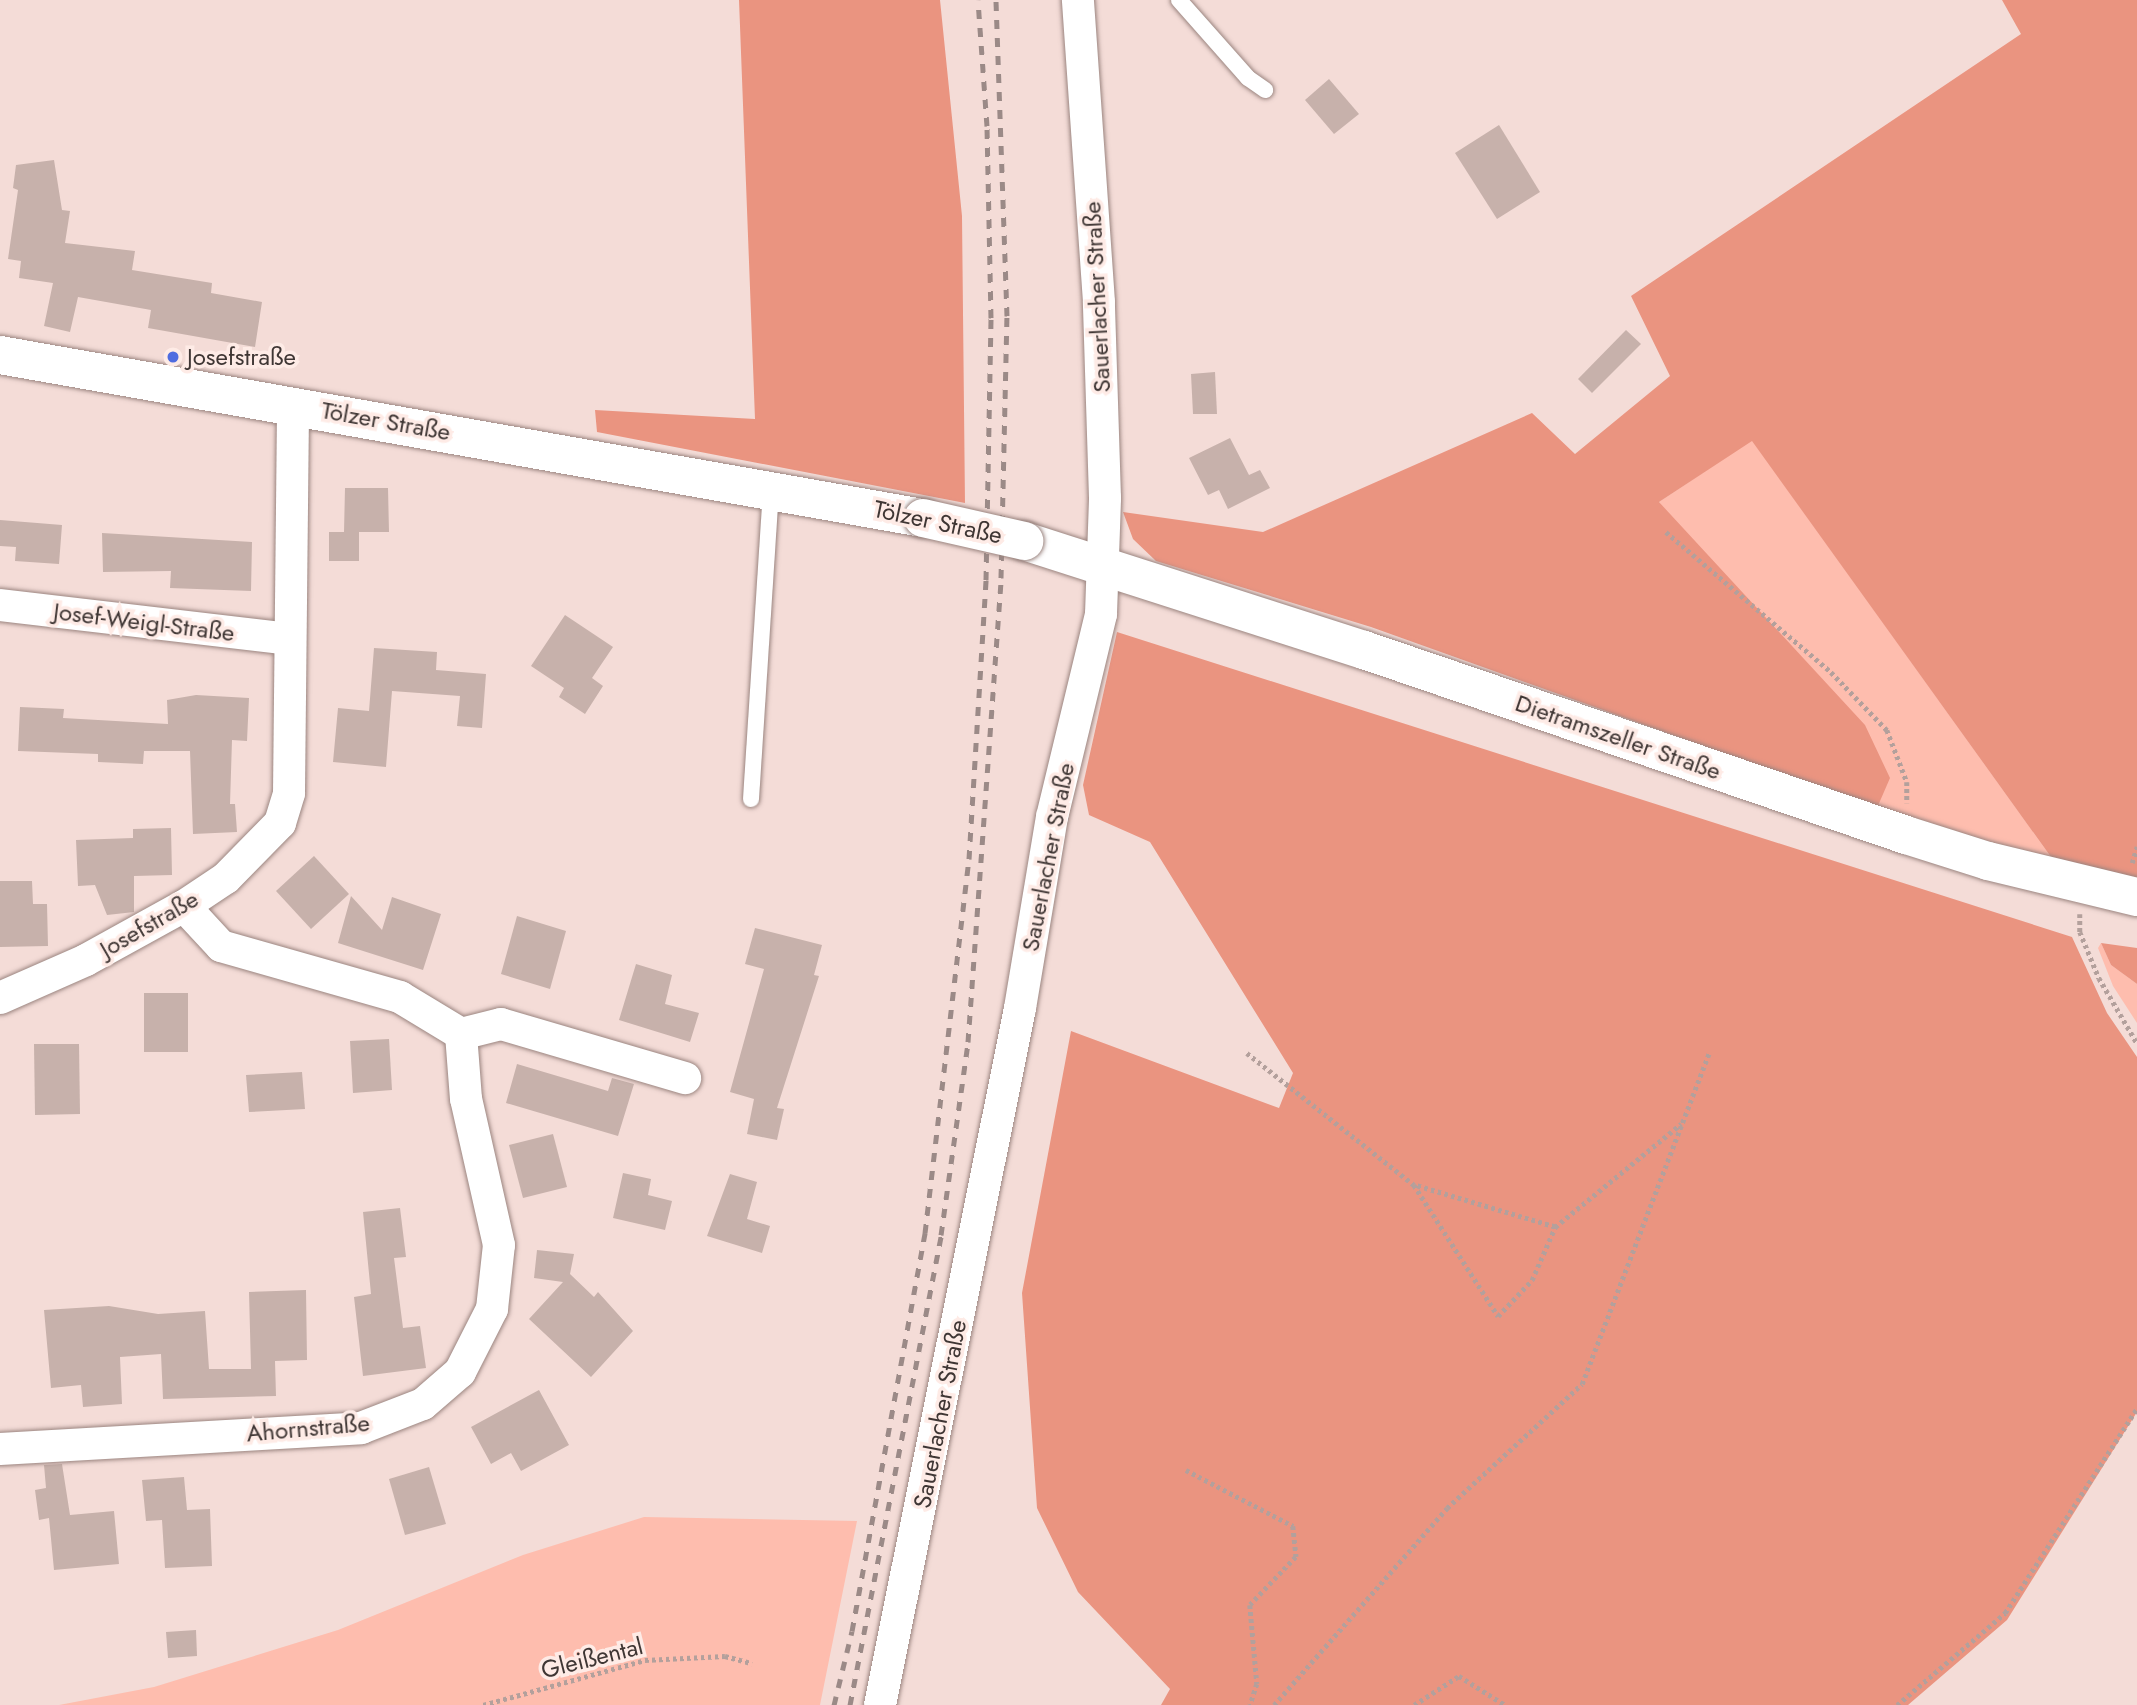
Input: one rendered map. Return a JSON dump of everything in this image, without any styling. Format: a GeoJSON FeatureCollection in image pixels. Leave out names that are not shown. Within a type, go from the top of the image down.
{"type":"FeatureCollection","features":[{"type":"Feature","properties":{"kind":"main road","name":"Tölzer Straße"},"geometry":{"type":"LineString","coordinates":[[0,355],[771,488],[1024,541],[1102,564]]}},
{"type":"Feature","properties":{"kind":"main road","name":"Dietramszeller Straße"},"geometry":{"type":"LineString","coordinates":[[1102,564],[1906,835],[2081,886],[2137,897]]}},
{"type":"Feature","properties":{"kind":"street","name":"Sauerlacher Straße"},"geometry":{"type":"LineString","coordinates":[[880,1705],[1017,1021],[1052,817],[1101,614],[1105,498],[1099,302],[1078,0]]}},
{"type":"Feature","properties":{"kind":"street","name":"Josefstraße"},"geometry":{"type":"LineString","coordinates":[[0,998],[86,960],[184,906],[226,878],[280,823],[289,793],[288,639],[293,405]]}},
{"type":"Feature","properties":{"kind":"street","name":"Josef-Weigl-Straße"},"geometry":{"type":"LineString","coordinates":[[0,605],[288,639]]}},
{"type":"Feature","properties":{"kind":"street"},"geometry":{"type":"LineString","coordinates":[[184,906],[221,946],[400,997],[461,1034],[502,1024],[684,1078]]}},
{"type":"Feature","properties":{"kind":"street","name":"Ahornstraße"},"geometry":{"type":"LineString","coordinates":[[0,1449],[360,1428],[424,1404],[460,1372],[492,1309],[499,1245],[466,1099],[461,1034]]}},
{"type":"Feature","properties":{"kind":"lane"},"geometry":{"type":"LineString","coordinates":[[1180,0],[1248,78],[1265,90]]}},
{"type":"Feature","properties":{"kind":"lane"},"geometry":{"type":"LineString","coordinates":[[751,799],[771,488]]}},
{"type":"Feature","properties":{"kind":"path"},"geometry":{"type":"LineString","coordinates":[[1666,532],[1831,672],[1887,730],[1907,782],[1906,835]]}},
{"type":"Feature","properties":{"kind":"path"},"geometry":{"type":"LineString","coordinates":[[2081,886],[2080,932],[2111,1002],[2137,1043]]}},
{"type":"Feature","properties":{"kind":"path"},"geometry":{"type":"LineString","coordinates":[[1247,1054],[1414,1185],[1498,1316],[1532,1280],[1555,1227],[1682,1124]]}},
{"type":"Feature","properties":{"kind":"path"},"geometry":{"type":"LineString","coordinates":[[1274,1705],[1447,1507],[1582,1384],[1709,1054]]}},
{"type":"Feature","properties":{"kind":"path"},"geometry":{"type":"LineString","coordinates":[[1414,1185],[1555,1227]]}},
{"type":"Feature","properties":{"kind":"path"},"geometry":{"type":"LineString","coordinates":[[1897,1705],[2005,1613],[2137,1408]]}},
{"type":"Feature","properties":{"kind":"path"},"geometry":{"type":"LineString","coordinates":[[1186,1470],[1293,1525],[1296,1557],[1250,1605],[1257,1684],[1250,1705]]}},
{"type":"Feature","properties":{"kind":"path","name":"Gleißental"},"geometry":{"type":"LineString","coordinates":[[483,1705],[645,1660],[725,1656],[752,1663]]}},
{"type":"Feature","properties":{"kind":"path"},"geometry":{"type":"LineString","coordinates":[[1414,1705],[1459,1676],[1505,1705]]}},
{"type":"Feature","properties":{"kind":"shaded area"},"geometry":{"type":"Polygon","coordinates":[[[739,0],[940,0],[962,216],[965,503],[597,432],[595,410],[755,419],[739,0]]]}},
{"type":"Feature","properties":{"kind":"shaded area"},"geometry":{"type":"Polygon","coordinates":[[[2002,0],[2137,0],[2137,883],[2056,864],[1752,441],[1659,502],[1865,725],[1890,778],[1877,808],[1371,627],[1156,561],[1133,539],[1123,512],[1263,532],[1532,413],[1575,454],[1670,376],[1631,296],[2021,34],[2002,0]]]}},
{"type":"Feature","properties":{"kind":"shaded area"},"geometry":{"type":"Polygon","coordinates":[[[1752,440],[2056,864],[1877,808],[1659,502],[1752,440]]]}},
{"type":"Feature","properties":{"kind":"shaded area"},"geometry":{"type":"Polygon","coordinates":[[[1117,632],[2072,937],[2107,1013],[2137,1057],[2137,1412],[2007,1620],[1908,1705],[1161,1705],[1170,1689],[1078,1592],[1037,1508],[1022,1293],[1071,1031],[1279,1108],[1293,1073],[1150,842],[1089,815],[1083,785],[1117,632]]]}},
{"type":"Feature","properties":{"kind":"shaded area"},"geometry":{"type":"Polygon","coordinates":[[[2101,943],[2111,965],[2137,984],[2137,1023],[2113,986],[2098,948],[2101,943]]]}},
{"type":"Feature","properties":{"kind":"shaded area"},"geometry":{"type":"Polygon","coordinates":[[[2101,943],[2137,948],[2137,984],[2111,965],[2101,943]]]}},
{"type":"Feature","properties":{"kind":"shaded area"},"geometry":{"type":"Polygon","coordinates":[[[644,1517],[857,1521],[820,1705],[59,1705],[154,1687],[338,1630],[523,1555],[644,1517]]]}},
{"type":"Feature","properties":{"kind":"building"},"geometry":{"type":"Polygon","coordinates":[[[1329,79],[1359,114],[1334,134],[1305,100],[1329,79]]]}},
{"type":"Feature","properties":{"kind":"building"},"geometry":{"type":"Polygon","coordinates":[[[1499,125],[1540,192],[1497,219],[1455,153],[1499,125]]]}},
{"type":"Feature","properties":{"kind":"building"},"geometry":{"type":"Polygon","coordinates":[[[54,160],[62,210],[70,211],[65,243],[135,251],[132,270],[212,283],[211,293],[262,302],[255,347],[148,328],[151,310],[78,297],[70,332],[44,326],[53,283],[19,278],[21,261],[8,259],[18,190],[13,188],[16,165],[54,160]]]}},
{"type":"Feature","properties":{"kind":"building"},"geometry":{"type":"Polygon","coordinates":[[[1626,330],[1641,344],[1592,393],[1578,379],[1626,330]]]}},
{"type":"Feature","properties":{"kind":"building"},"geometry":{"type":"Polygon","coordinates":[[[1215,372],[1217,414],[1193,414],[1191,374],[1215,372]]]}},
{"type":"Feature","properties":{"kind":"building"},"geometry":{"type":"Polygon","coordinates":[[[1230,438],[1249,475],[1260,470],[1270,488],[1228,509],[1219,490],[1208,495],[1189,458],[1230,438]]]}},
{"type":"Feature","properties":{"kind":"building"},"geometry":{"type":"Polygon","coordinates":[[[345,488],[388,488],[389,532],[359,532],[359,561],[329,561],[329,532],[344,532],[345,488]]]}},
{"type":"Feature","properties":{"kind":"building"},"geometry":{"type":"Polygon","coordinates":[[[0,520],[62,525],[59,564],[15,561],[16,547],[0,546],[0,520]]]}},
{"type":"Feature","properties":{"kind":"building"},"geometry":{"type":"Polygon","coordinates":[[[102,533],[252,542],[251,591],[170,588],[171,571],[103,572],[102,533]]]}},
{"type":"Feature","properties":{"kind":"building"},"geometry":{"type":"Polygon","coordinates":[[[565,615],[613,647],[592,678],[603,686],[585,714],[559,697],[564,688],[531,666],[565,615]]]}},
{"type":"Feature","properties":{"kind":"building"},"geometry":{"type":"Polygon","coordinates":[[[374,648],[437,652],[436,670],[486,674],[482,728],[457,726],[460,696],[392,691],[386,767],[333,762],[338,708],[369,711],[374,648]]]}},
{"type":"Feature","properties":{"kind":"building"},"geometry":{"type":"Polygon","coordinates":[[[196,695],[249,698],[247,741],[232,740],[230,804],[235,804],[237,832],[193,834],[190,751],[144,751],[143,764],[98,762],[98,754],[18,751],[20,707],[64,709],[63,718],[168,724],[167,700],[196,695]]]}},
{"type":"Feature","properties":{"kind":"building"},"geometry":{"type":"Polygon","coordinates":[[[171,828],[172,875],[134,876],[134,912],[107,915],[95,885],[78,886],[76,840],[133,838],[133,829],[171,828]]]}},
{"type":"Feature","properties":{"kind":"building"},"geometry":{"type":"Polygon","coordinates":[[[314,856],[349,894],[311,929],[276,891],[314,856]]]}},
{"type":"Feature","properties":{"kind":"building"},"geometry":{"type":"Polygon","coordinates":[[[0,881],[32,881],[33,904],[47,904],[48,946],[0,947],[0,881]]]}},
{"type":"Feature","properties":{"kind":"building"},"geometry":{"type":"Polygon","coordinates":[[[351,896],[382,930],[392,897],[441,914],[423,970],[338,943],[351,896]]]}},
{"type":"Feature","properties":{"kind":"building"},"geometry":{"type":"Polygon","coordinates":[[[517,916],[566,931],[550,989],[501,974],[517,916]]]}},
{"type":"Feature","properties":{"kind":"building"},"geometry":{"type":"Polygon","coordinates":[[[755,928],[822,945],[814,975],[819,976],[777,1108],[784,1109],[777,1140],[747,1134],[754,1099],[730,1092],[764,969],[745,964],[755,928]]]}},
{"type":"Feature","properties":{"kind":"building"},"geometry":{"type":"Polygon","coordinates":[[[636,964],[672,975],[665,1004],[699,1013],[690,1042],[619,1020],[636,964]]]}},
{"type":"Feature","properties":{"kind":"building"},"geometry":{"type":"Polygon","coordinates":[[[144,993],[188,993],[188,1052],[144,1052],[144,993]]]}},
{"type":"Feature","properties":{"kind":"building"},"geometry":{"type":"Polygon","coordinates":[[[389,1039],[392,1090],[353,1093],[350,1041],[389,1039]]]}},
{"type":"Feature","properties":{"kind":"building"},"geometry":{"type":"Polygon","coordinates":[[[34,1044],[79,1044],[80,1114],[35,1115],[34,1044]]]}},
{"type":"Feature","properties":{"kind":"building"},"geometry":{"type":"Polygon","coordinates":[[[517,1064],[608,1091],[612,1078],[634,1084],[618,1136],[506,1103],[517,1064]]]}},
{"type":"Feature","properties":{"kind":"building"},"geometry":{"type":"Polygon","coordinates":[[[302,1072],[305,1109],[249,1112],[246,1075],[302,1072]]]}},
{"type":"Feature","properties":{"kind":"building"},"geometry":{"type":"Polygon","coordinates":[[[553,1134],[567,1187],[523,1198],[509,1145],[553,1134]]]}},
{"type":"Feature","properties":{"kind":"building"},"geometry":{"type":"Polygon","coordinates":[[[623,1173],[651,1179],[648,1195],[672,1201],[665,1230],[613,1218],[623,1173]]]}},
{"type":"Feature","properties":{"kind":"building"},"geometry":{"type":"Polygon","coordinates":[[[730,1174],[757,1182],[747,1219],[770,1226],[762,1253],[707,1236],[730,1174]]]}},
{"type":"Feature","properties":{"kind":"building"},"geometry":{"type":"Polygon","coordinates":[[[400,1208],[406,1257],[394,1258],[403,1328],[420,1326],[426,1368],[363,1376],[354,1297],[371,1294],[363,1212],[400,1208]]]}},
{"type":"Feature","properties":{"kind":"building"},"geometry":{"type":"Polygon","coordinates":[[[537,1250],[574,1254],[570,1274],[594,1297],[598,1292],[633,1331],[591,1377],[529,1319],[563,1282],[534,1278],[537,1250]]]}},
{"type":"Feature","properties":{"kind":"building"},"geometry":{"type":"Polygon","coordinates":[[[306,1290],[307,1360],[275,1361],[276,1396],[163,1399],[161,1354],[120,1357],[122,1404],[83,1407],[81,1385],[51,1388],[44,1310],[109,1306],[158,1314],[205,1311],[209,1369],[251,1369],[249,1292],[306,1290]]]}},
{"type":"Feature","properties":{"kind":"building"},"geometry":{"type":"Polygon","coordinates":[[[539,1390],[569,1445],[521,1471],[511,1453],[491,1464],[471,1427],[539,1390]]]}},
{"type":"Feature","properties":{"kind":"building"},"geometry":{"type":"Polygon","coordinates":[[[62,1464],[70,1515],[114,1511],[119,1564],[54,1570],[49,1518],[39,1520],[35,1490],[46,1488],[44,1465],[62,1464]]]}},
{"type":"Feature","properties":{"kind":"building"},"geometry":{"type":"Polygon","coordinates":[[[429,1467],[446,1524],[405,1535],[389,1479],[429,1467]]]}},
{"type":"Feature","properties":{"kind":"building"},"geometry":{"type":"Polygon","coordinates":[[[184,1477],[187,1510],[210,1509],[212,1566],[165,1568],[162,1520],[146,1521],[142,1480],[184,1477]]]}},
{"type":"Feature","properties":{"kind":"building"},"geometry":{"type":"Polygon","coordinates":[[[196,1630],[197,1656],[168,1658],[166,1632],[196,1630]]]}},
{"type":"Feature","properties":{"kind":"railway"},"geometry":{"type":"LineString","coordinates":[[834,1705],[852,1631],[925,1233],[969,859],[986,580],[991,318],[987,126],[978,0]]}},
{"type":"Feature","properties":{"kind":"railway"},"geometry":{"type":"LineString","coordinates":[[850,1705],[941,1235],[968,1042],[1001,578],[1007,316],[996,0]]}},
{"type":"Feature","properties":{"kind":"place","name":"Josefstraße"},"geometry":{"type":"Point","coordinates":[173,357]}}]}
